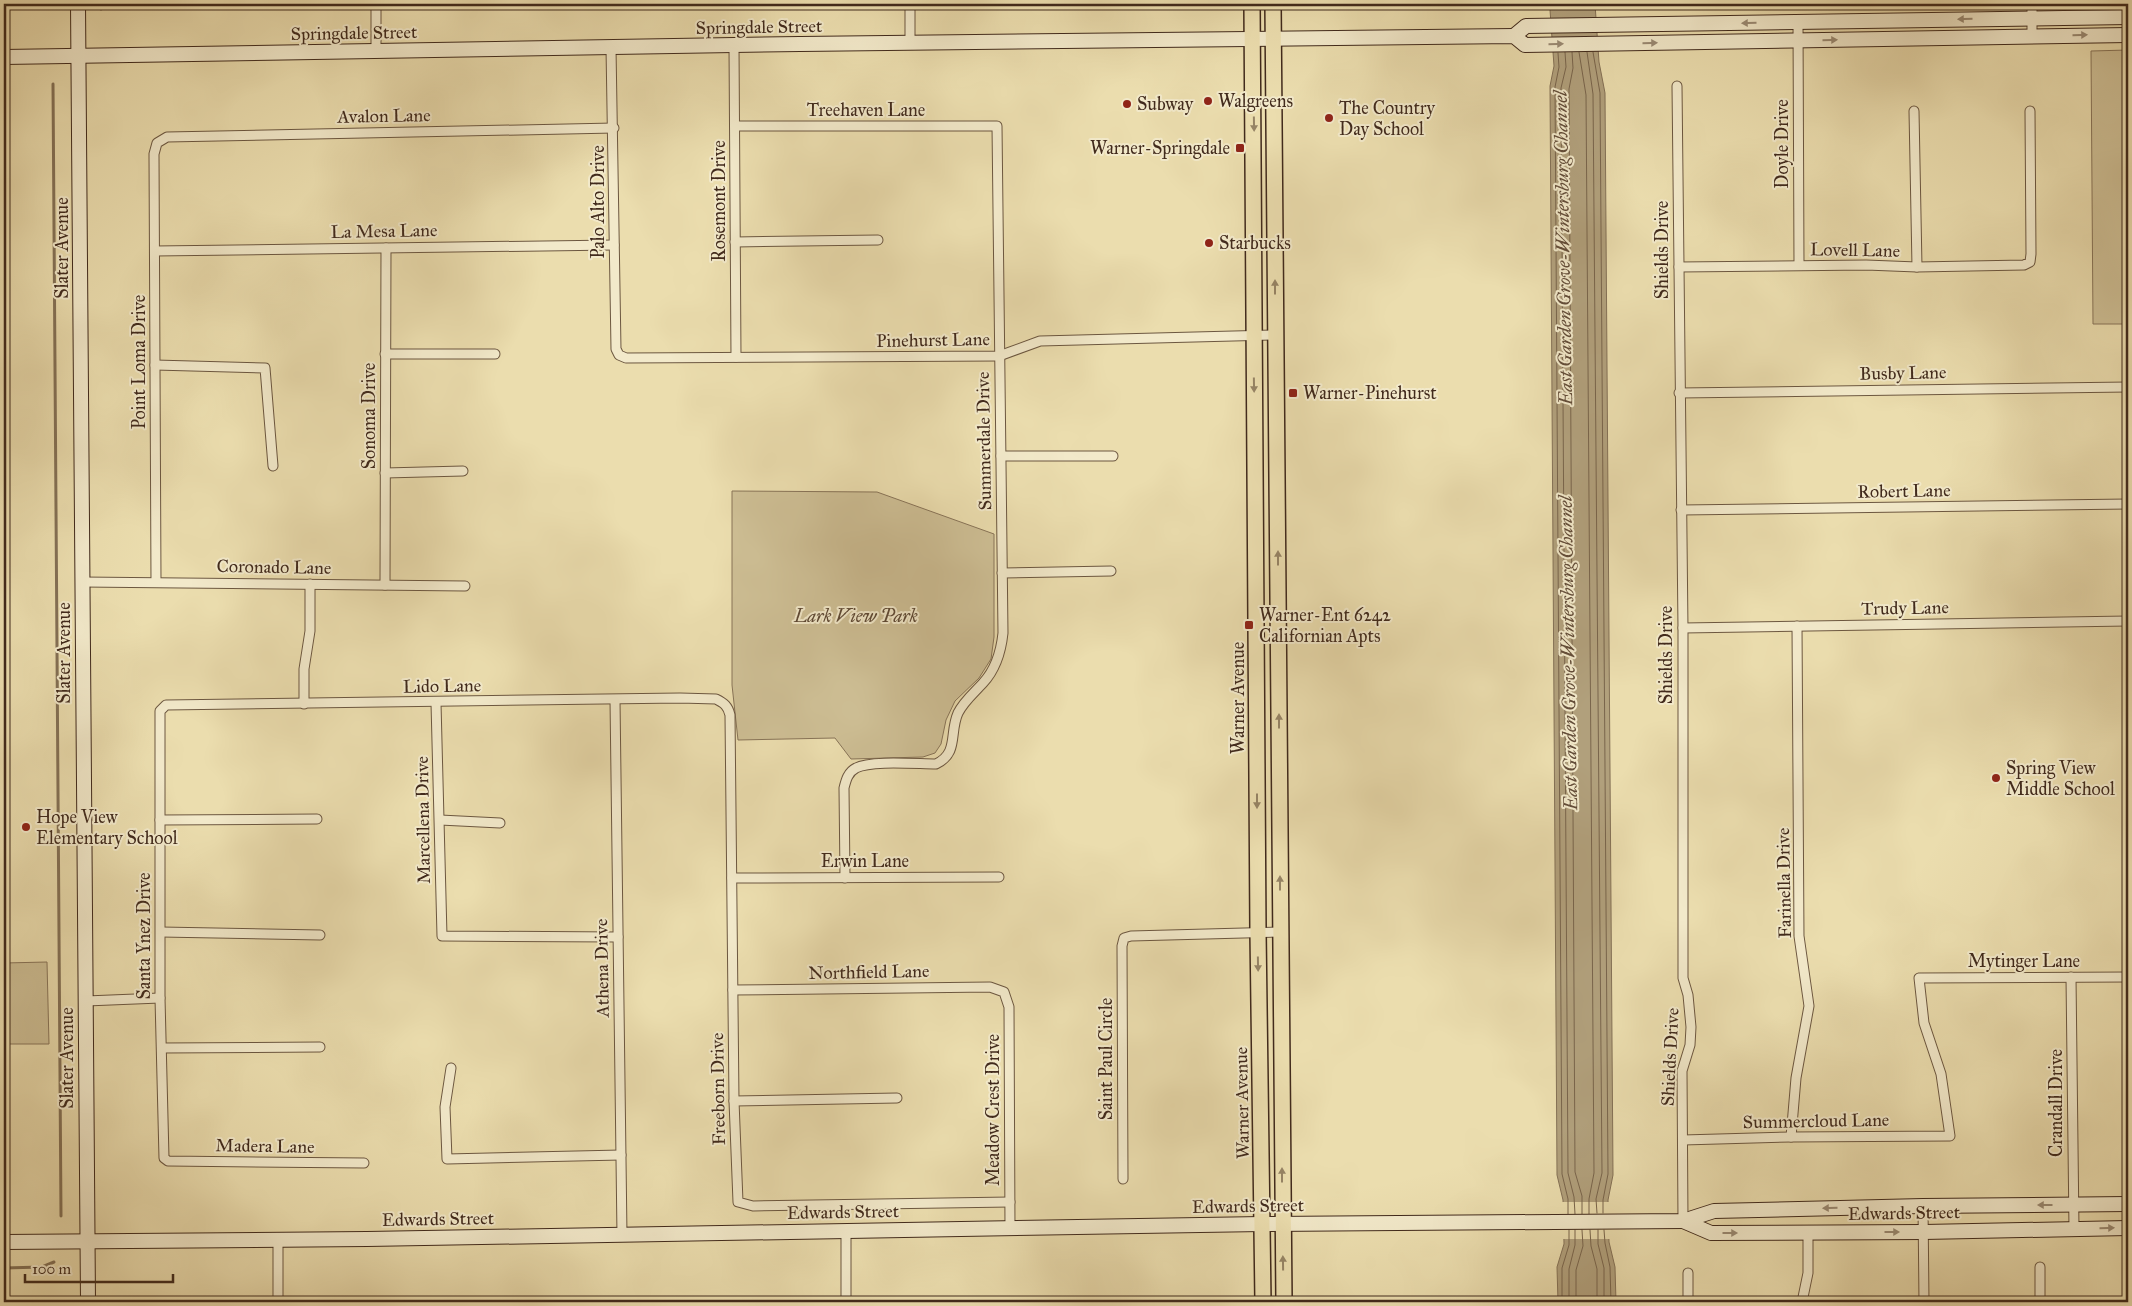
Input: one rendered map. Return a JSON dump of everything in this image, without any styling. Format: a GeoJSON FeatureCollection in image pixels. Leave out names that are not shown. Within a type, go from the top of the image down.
{"type":"FeatureCollection","features":[{"type":"Feature","properties":{"kind":"main road","name":"Slater Avenue"},"geometry":{"type":"LineString","coordinates":[[78,4],[88,1302]]}},
{"type":"Feature","properties":{"kind":"main road","name":"Warner Avenue"},"geometry":{"type":"LineString","coordinates":[[1252,4],[1255,171],[1254,336],[1258,932],[1263,1302]]}},
{"type":"Feature","properties":{"kind":"main road"},"geometry":{"type":"LineString","coordinates":[[1273,4],[1284,1302]]}},
{"type":"Feature","properties":{"kind":"main road","name":"Springdale Street"},"geometry":{"type":"LineString","coordinates":[[4,57],[1514,36],[1526,26],[1798,22],[2032,11],[2128,16]]}},
{"type":"Feature","properties":{"kind":"main road","name":"Springdale Street"},"geometry":{"type":"LineString","coordinates":[[1514,36],[1525,45],[2128,35]]}},
{"type":"Feature","properties":{"kind":"main road"},"geometry":{"type":"LineString","coordinates":[[1255,171],[1265,174],[1266,226],[1275,249]]}},
{"type":"Feature","properties":{"kind":"main road","name":"Edwards Street"},"geometry":{"type":"LineString","coordinates":[[4,1242],[622,1235],[1262,1224],[1683,1221],[1714,1211],[2128,1204]]}},
{"type":"Feature","properties":{"kind":"main road","name":"Edwards Street"},"geometry":{"type":"LineString","coordinates":[[1683,1221],[1711,1232],[1924,1232],[2128,1228]]}},
{"type":"Feature","properties":{"kind":"street"},"geometry":{"type":"LineString","coordinates":[[376,4],[376,51]]}},
{"type":"Feature","properties":{"kind":"street"},"geometry":{"type":"LineString","coordinates":[[910,4],[910,43]]}},
{"type":"Feature","properties":{"kind":"street"},"geometry":{"type":"LineString","coordinates":[[2032,11],[2032,36]]}},
{"type":"Feature","properties":{"kind":"street","name":"Doyle Drive"},"geometry":{"type":"LineString","coordinates":[[1798,22],[1800,265]]}},
{"type":"Feature","properties":{"kind":"street","name":"Rosemont Drive"},"geometry":{"type":"LineString","coordinates":[[734,46],[736,357]]}},
{"type":"Feature","properties":{"kind":"street","name":"Palo Alto Drive"},"geometry":{"type":"LineString","coordinates":[[611,48],[614,128],[616,348],[619,355]]}},
{"type":"Feature","properties":{"kind":"street","name":"Shields Drive"},"geometry":{"type":"LineString","coordinates":[[1677,86],[1683,628],[1684,978],[1688,995],[1691,1027],[1690,1045],[1682,1071],[1683,1221]]}},
{"type":"Feature","properties":{"kind":"street"},"geometry":{"type":"LineString","coordinates":[[1914,111],[1917,267]]}},
{"type":"Feature","properties":{"kind":"street","name":"Lovell Lane"},"geometry":{"type":"LineString","coordinates":[[1679,267],[1866,264],[1917,267],[2024,265],[2030,262],[2031,254],[2030,111]]}},
{"type":"Feature","properties":{"kind":"street","name":"Treehaven Lane"},"geometry":{"type":"LineString","coordinates":[[735,126],[997,126]]}},
{"type":"Feature","properties":{"kind":"street","name":"Summerdale Drive"},"geometry":{"type":"LineString","coordinates":[[845,878],[844,788],[846,778],[855,768],[869,764],[936,764],[943,760],[950,752],[958,714],[965,701],[983,682],[996,664],[1003,633],[997,126]]}},
{"type":"Feature","properties":{"kind":"street","name":"Avalon Lane"},"geometry":{"type":"LineString","coordinates":[[157,143],[167,137],[614,128]]}},
{"type":"Feature","properties":{"kind":"street","name":"Point Loma Drive"},"geometry":{"type":"LineString","coordinates":[[156,582],[154,154],[157,143]]}},
{"type":"Feature","properties":{"kind":"street"},"geometry":{"type":"LineString","coordinates":[[735,242],[878,240]]}},
{"type":"Feature","properties":{"kind":"street","name":"La Mesa Lane"},"geometry":{"type":"LineString","coordinates":[[155,251],[614,245]]}},
{"type":"Feature","properties":{"kind":"street","name":"Sonoma Drive"},"geometry":{"type":"LineString","coordinates":[[385,585],[386,248]]}},
{"type":"Feature","properties":{"kind":"street","name":"Pinehurst Lane"},"geometry":{"type":"LineString","coordinates":[[619,355],[626,358],[999,356],[1040,341],[1275,335]]}},
{"type":"Feature","properties":{"kind":"street"},"geometry":{"type":"LineString","coordinates":[[385,354],[495,354]]}},
{"type":"Feature","properties":{"kind":"street"},"geometry":{"type":"LineString","coordinates":[[155,365],[265,368],[273,466]]}},
{"type":"Feature","properties":{"kind":"street","name":"Busby Lane"},"geometry":{"type":"LineString","coordinates":[[1679,393],[2128,386]]}},
{"type":"Feature","properties":{"kind":"street"},"geometry":{"type":"LineString","coordinates":[[1001,456],[1113,456]]}},
{"type":"Feature","properties":{"kind":"street"},"geometry":{"type":"LineString","coordinates":[[385,473],[463,471]]}},
{"type":"Feature","properties":{"kind":"street","name":"Robert Lane"},"geometry":{"type":"LineString","coordinates":[[1681,510],[2128,504]]}},
{"type":"Feature","properties":{"kind":"street"},"geometry":{"type":"LineString","coordinates":[[1002,572],[1111,571]]}},
{"type":"Feature","properties":{"kind":"street","name":"Coronado Lane"},"geometry":{"type":"LineString","coordinates":[[82,582],[465,586]]}},
{"type":"Feature","properties":{"kind":"street"},"geometry":{"type":"LineString","coordinates":[[304,704],[304,669],[310,631],[310,584]]}},
{"type":"Feature","properties":{"kind":"street","name":"Trudy Lane"},"geometry":{"type":"LineString","coordinates":[[1683,628],[2128,621]]}},
{"type":"Feature","properties":{"kind":"street","name":"Farinella Drive"},"geometry":{"type":"LineString","coordinates":[[1791,1137],[1796,1078],[1809,1006],[1800,936],[1797,626]]}},
{"type":"Feature","properties":{"kind":"street","name":"Lido Lane"},"geometry":{"type":"LineString","coordinates":[[160,711],[166,705],[177,704],[710,698],[726,705]]}},
{"type":"Feature","properties":{"kind":"street","name":"Athena Drive"},"geometry":{"type":"LineString","coordinates":[[615,700],[622,1235]]}},
{"type":"Feature","properties":{"kind":"street","name":"Marcellena Drive"},"geometry":{"type":"LineString","coordinates":[[436,702],[442,936],[618,937]]}},
{"type":"Feature","properties":{"kind":"street","name":"Freeborn Drive"},"geometry":{"type":"LineString","coordinates":[[726,705],[730,715],[734,1101],[738,1202],[745,1205],[1010,1202]]}},
{"type":"Feature","properties":{"kind":"street","name":"Santa Ynez Drive"},"geometry":{"type":"LineString","coordinates":[[160,711],[160,998],[165,1160]]}},
{"type":"Feature","properties":{"kind":"street"},"geometry":{"type":"LineString","coordinates":[[160,820],[317,819]]}},
{"type":"Feature","properties":{"kind":"street"},"geometry":{"type":"LineString","coordinates":[[440,820],[500,823]]}},
{"type":"Feature","properties":{"kind":"street","name":"Erwin Lane"},"geometry":{"type":"LineString","coordinates":[[732,878],[999,877]]}},
{"type":"Feature","properties":{"kind":"street"},"geometry":{"type":"LineString","coordinates":[[161,932],[320,935]]}},
{"type":"Feature","properties":{"kind":"street"},"geometry":{"type":"LineString","coordinates":[[1258,932],[1280,932]]}},
{"type":"Feature","properties":{"kind":"street","name":"Saint Paul Circle"},"geometry":{"type":"LineString","coordinates":[[1123,1179],[1122,946],[1124,938],[1131,936],[1258,932]]}},
{"type":"Feature","properties":{"kind":"street","name":"Crandall Drive"},"geometry":{"type":"LineString","coordinates":[[2071,977],[2074,1229]]}},
{"type":"Feature","properties":{"kind":"street","name":"Mytinger Lane"},"geometry":{"type":"LineString","coordinates":[[1950,1136],[1941,1074],[1924,1022],[1919,978],[2128,977]]}},
{"type":"Feature","properties":{"kind":"street","name":"Northfield Lane"},"geometry":{"type":"LineString","coordinates":[[733,990],[990,987],[1004,992]]}},
{"type":"Feature","properties":{"kind":"street","name":"Meadow Crest Drive"},"geometry":{"type":"LineString","coordinates":[[1004,992],[1008,1007],[1010,1229]]}},
{"type":"Feature","properties":{"kind":"street"},"geometry":{"type":"LineString","coordinates":[[86,1001],[160,998]]}},
{"type":"Feature","properties":{"kind":"street"},"geometry":{"type":"LineString","coordinates":[[162,1048],[320,1047]]}},
{"type":"Feature","properties":{"kind":"street"},"geometry":{"type":"LineString","coordinates":[[451,1068],[445,1107],[447,1158],[621,1155]]}},
{"type":"Feature","properties":{"kind":"street"},"geometry":{"type":"LineString","coordinates":[[734,1101],[897,1098]]}},
{"type":"Feature","properties":{"kind":"street","name":"Summercloud Lane"},"geometry":{"type":"LineString","coordinates":[[1683,1140],[1950,1136]]}},
{"type":"Feature","properties":{"kind":"street","name":"Madera Lane"},"geometry":{"type":"LineString","coordinates":[[165,1160],[364,1164]]}},
{"type":"Feature","properties":{"kind":"street"},"geometry":{"type":"LineString","coordinates":[[1923,1206],[1924,1302]]}},
{"type":"Feature","properties":{"kind":"street"},"geometry":{"type":"LineString","coordinates":[[846,1230],[846,1302]]}},
{"type":"Feature","properties":{"kind":"street"},"geometry":{"type":"LineString","coordinates":[[1802,1302],[1808,1273],[1808,1232]]}},
{"type":"Feature","properties":{"kind":"street"},"geometry":{"type":"LineString","coordinates":[[278,1239],[278,1302]]}},
{"type":"Feature","properties":{"kind":"street"},"geometry":{"type":"LineString","coordinates":[[2040,1267],[2040,1302]]}},
{"type":"Feature","properties":{"kind":"street"},"geometry":{"type":"LineString","coordinates":[[1688,1273],[1688,1302]]}},
{"type":"Feature","properties":{"kind":"green space"},"geometry":{"type":"Polygon","coordinates":[[[2128,50],[2128,324],[2093,324],[2091,51],[2128,50]]]}},
{"type":"Feature","properties":{"kind":"green space","name":"Lark View Park"},"geometry":{"type":"Polygon","coordinates":[[[732,491],[877,492],[994,534],[994,637],[991,659],[979,678],[955,701],[946,720],[941,744],[935,753],[923,757],[851,759],[835,738],[738,740],[732,685],[732,491]]]}},
{"type":"Feature","properties":{"kind":"green space"},"geometry":{"type":"Polygon","coordinates":[[[47,962],[49,1044],[4,1044],[4,963],[47,962]]]}},
{"type":"Feature","properties":{"kind":"water","name":"East Garden Grove-Wintersburg Channel"},"geometry":{"type":"Polygon","coordinates":[[[1548,4],[1595,4],[1599,62],[1605,93],[1613,1175],[1608,1200],[1609,1242],[1615,1267],[1616,1302],[1558,1302],[1557,1267],[1564,1244],[1563,1200],[1557,1175],[1550,86],[1554,66],[1548,4]]]}},
{"type":"Feature","properties":{"kind":"pier"},"geometry":{"type":"Polygon","coordinates":[[[1561,1202],[1610,1202],[1612,1239],[1561,1239],[1561,1202]]]}},
{"type":"Feature","properties":{"kind":"waterway"},"geometry":{"type":"LineString","coordinates":[[101,4],[101,9]]}},
{"type":"Feature","properties":{"kind":"waterway"},"geometry":{"type":"LineString","coordinates":[[53,84],[61,1216]]}},
{"type":"Feature","properties":{"kind":"waterway"},"geometry":{"type":"LineString","coordinates":[[4,1268],[42,1267],[54,1262]]}},
{"type":"Feature","properties":{"kind":"place","name":"Walgreens"},"geometry":{"type":"Point","coordinates":[1208,101]}},
{"type":"Feature","properties":{"kind":"place","name":"Subway"},"geometry":{"type":"Point","coordinates":[1127,104]}},
{"type":"Feature","properties":{"kind":"place","name":"The Country Day School"},"geometry":{"type":"Point","coordinates":[1329,118]}},
{"type":"Feature","properties":{"kind":"place","name":"Warner-Springdale"},"geometry":{"type":"Point","coordinates":[1240,148]}},
{"type":"Feature","properties":{"kind":"place","name":"Starbucks"},"geometry":{"type":"Point","coordinates":[1209,243]}},
{"type":"Feature","properties":{"kind":"place","name":"Warner-Pinehurst"},"geometry":{"type":"Point","coordinates":[1293,393]}},
{"type":"Feature","properties":{"kind":"place","name":"Warner-Ent 6242 Californian Apts"},"geometry":{"type":"Point","coordinates":[1249,625]}},
{"type":"Feature","properties":{"kind":"place","name":"Spring View Middle School"},"geometry":{"type":"Point","coordinates":[1996,778]}},
{"type":"Feature","properties":{"kind":"place","name":"Hope View Elementary School"},"geometry":{"type":"Point","coordinates":[26,827]}}]}
